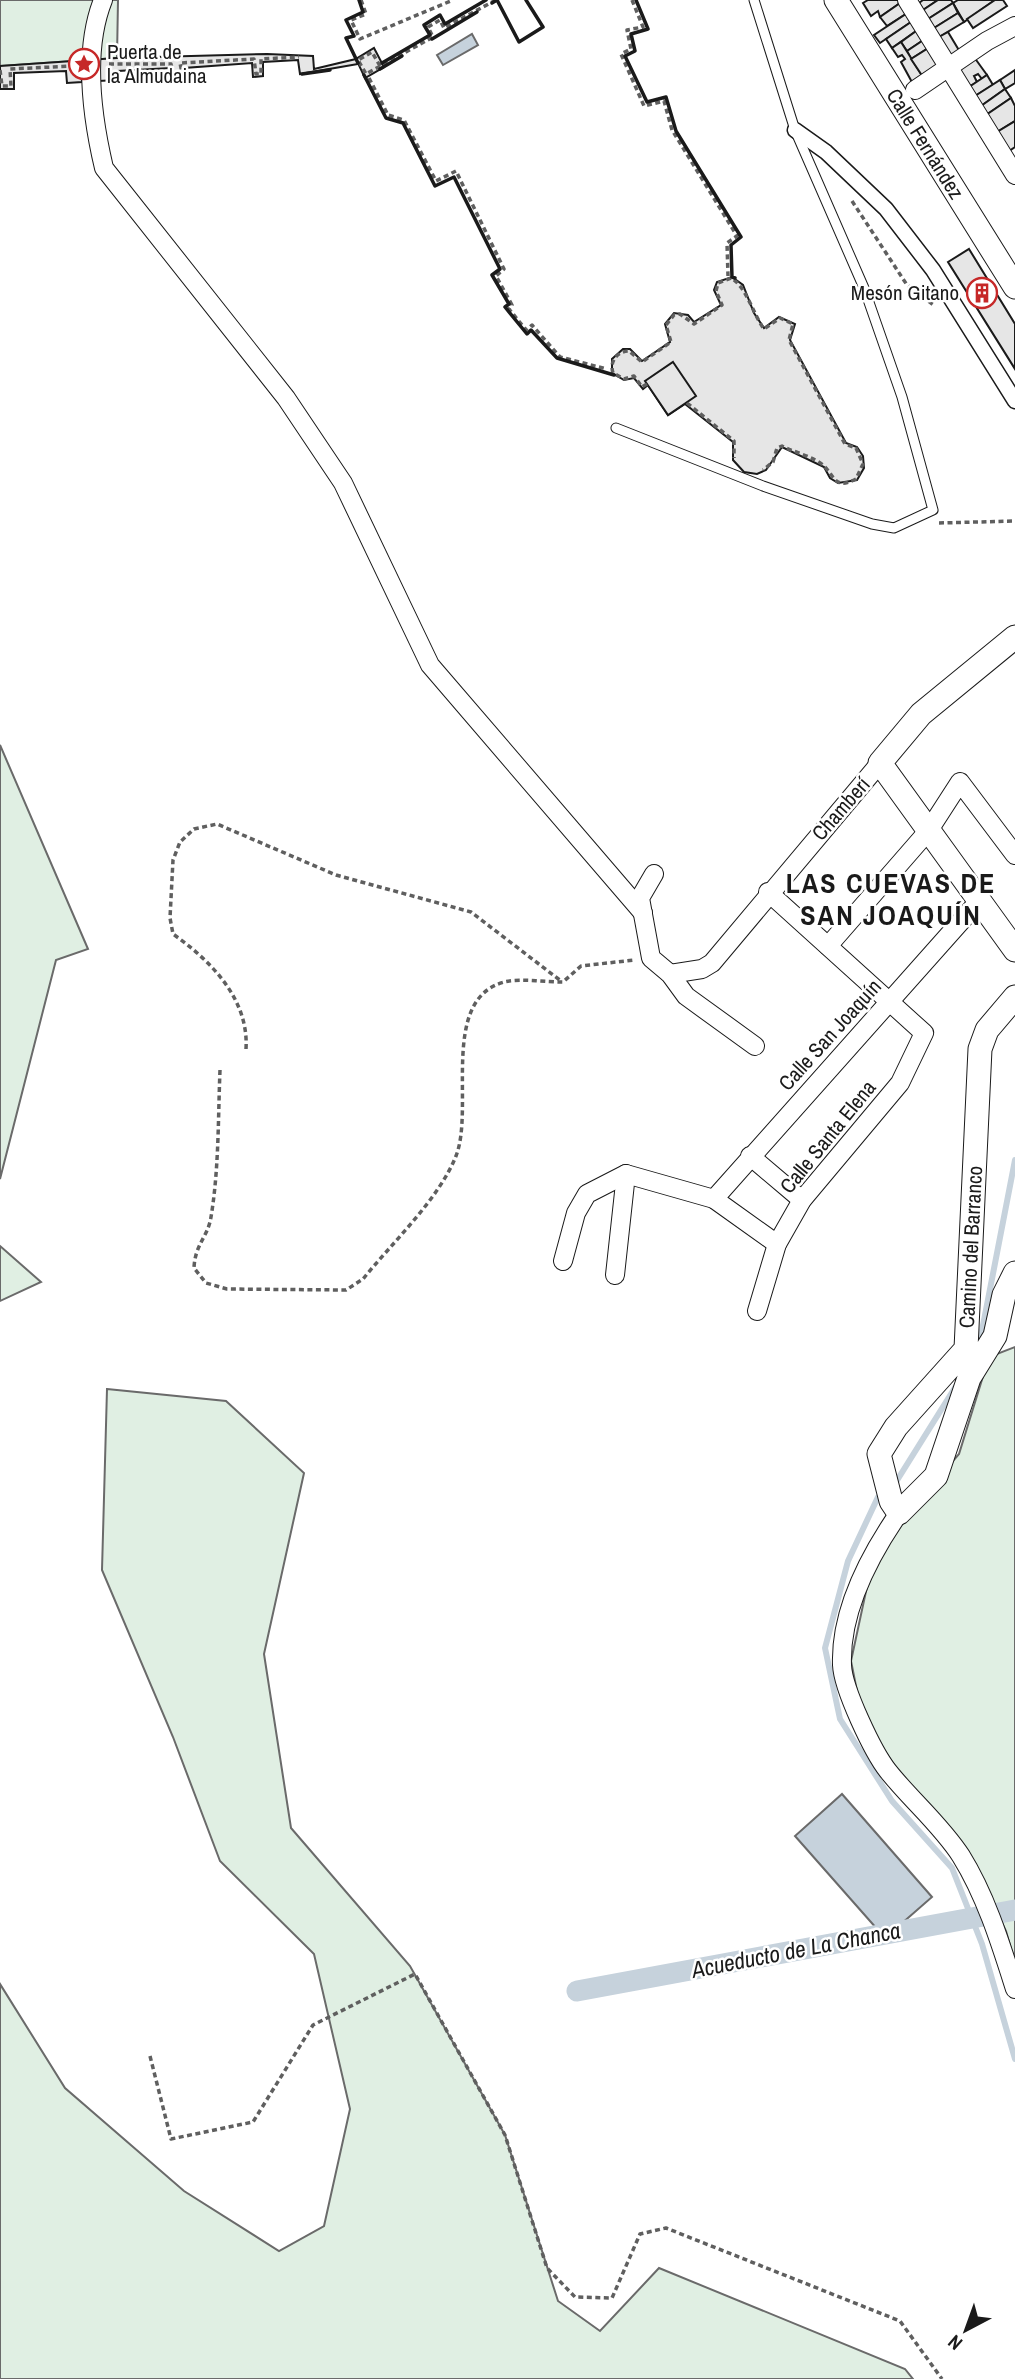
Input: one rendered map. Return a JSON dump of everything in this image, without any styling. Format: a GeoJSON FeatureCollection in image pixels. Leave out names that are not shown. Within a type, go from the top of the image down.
{"type":"FeatureCollection","features":[{"type":"Feature","properties":{"kind":"street"},"geometry":{"type":"LineString","coordinates":[[103,0],[95,20],[92,65],[96,136],[104,168],[285,398],[343,483],[429,665],[643,913]]}},
{"type":"Feature","properties":{"kind":"street","name":"Calle Fernández"},"geometry":{"type":"LineString","coordinates":[[836,0],[1015,287]]}},
{"type":"Feature","properties":{"kind":"street"},"geometry":{"type":"LineString","coordinates":[[907,0],[1015,175]]}},
{"type":"Feature","properties":{"kind":"street"},"geometry":{"type":"LineString","coordinates":[[915,90],[1015,26]]}},
{"type":"Feature","properties":{"kind":"street"},"geometry":{"type":"LineString","coordinates":[[796,130],[827,152],[886,209],[933,270],[1015,401]]}},
{"type":"Feature","properties":{"kind":"street","name":"Chamberí"},"geometry":{"type":"LineString","coordinates":[[670,974],[702,969],[712,963],[768,892],[921,714],[1015,638]]}},
{"type":"Feature","properties":{"kind":"street"},"geometry":{"type":"LineString","coordinates":[[880,763],[1015,950]]}},
{"type":"Feature","properties":{"kind":"street"},"geometry":{"type":"LineString","coordinates":[[828,946],[929,830],[960,782],[1015,855]]}},
{"type":"Feature","properties":{"kind":"street"},"geometry":{"type":"LineString","coordinates":[[654,874],[640,898],[651,958],[670,974],[686,996],[755,1046]]}},
{"type":"Feature","properties":{"kind":"street"},"geometry":{"type":"LineString","coordinates":[[768,892],[891,1002]]}},
{"type":"Feature","properties":{"kind":"street","name":"Calle San Joaquín"},"geometry":{"type":"LineString","coordinates":[[714,1199],[979,901]]}},
{"type":"Feature","properties":{"kind":"street","name":"Camino del Barranco"},"geometry":{"type":"LineString","coordinates":[[895,1507],[882,1474],[878,1454],[896,1427],[966,1349],[980,1049],[987,1030],[1015,997]]}},
{"type":"Feature","properties":{"kind":"street","name":"Calle Santa Elena"},"geometry":{"type":"LineString","coordinates":[[757,1311],[778,1244],[802,1200],[900,1083],[924,1033],[891,1002]]}},
{"type":"Feature","properties":{"kind":"street"},"geometry":{"type":"LineString","coordinates":[[750,1156],[802,1200]]}},
{"type":"Feature","properties":{"kind":"street"},"geometry":{"type":"LineString","coordinates":[[615,1275],[626,1174]]}},
{"type":"Feature","properties":{"kind":"street"},"geometry":{"type":"LineString","coordinates":[[563,1261],[576,1213],[587,1194],[626,1174],[714,1199],[778,1244]]}},
{"type":"Feature","properties":{"kind":"street"},"geometry":{"type":"LineString","coordinates":[[1015,1273],[1004,1295],[995,1336],[969,1378],[936,1476],[895,1507],[873,1550],[847,1624],[842,1666],[860,1721],[886,1769],[961,1856],[998,1934],[1015,1989]]}},
{"type":"Feature","properties":{"kind":"lane"},"geometry":{"type":"LineString","coordinates":[[616,428],[763,486],[872,524],[894,528],[919,519],[933,510],[902,397],[864,288],[796,130],[754,0]]}},
{"type":"Feature","properties":{"kind":"path"},"geometry":{"type":"LineString","coordinates":[[361,0],[366,14],[351,20],[360,40],[453,0]]}},
{"type":"Feature","properties":{"kind":"path"},"geometry":{"type":"LineString","coordinates":[[380,66],[372,52],[358,60],[366,74],[433,37],[428,27],[440,20],[444,28],[496,0]]}},
{"type":"Feature","properties":{"kind":"path"},"geometry":{"type":"LineString","coordinates":[[632,0],[643,27],[627,30],[631,49],[621,54],[644,106],[664,101],[672,130],[737,236],[727,243],[729,275]]}},
{"type":"Feature","properties":{"kind":"path"},"geometry":{"type":"LineString","coordinates":[[0,71],[2,86],[11,86],[10,69],[172,64],[173,74],[181,73],[180,64],[254,59],[256,74],[261,74],[261,59],[299,57]]}},
{"type":"Feature","properties":{"kind":"path"},"geometry":{"type":"LineString","coordinates":[[369,78],[388,115],[404,120],[436,181],[456,172],[504,270],[496,276],[512,305],[509,309],[526,330],[532,325],[560,357],[607,369]]}},
{"type":"Feature","properties":{"kind":"path"},"geometry":{"type":"LineString","coordinates":[[850,197],[907,285]]}},
{"type":"Feature","properties":{"kind":"path"},"geometry":{"type":"LineString","coordinates":[[647,384],[642,387],[634,376],[624,379],[618,377],[611,368],[613,361],[623,351],[629,351],[642,362],[671,342],[666,325],[674,315],[688,317],[694,324],[722,305],[716,291],[718,283],[724,279],[731,278],[742,286],[752,313],[764,329],[780,318],[787,319],[794,328],[789,340],[845,444],[856,448],[862,457],[863,468],[853,481],[838,482],[831,478],[825,466],[782,446],[777,449],[770,466],[757,472]]}},
{"type":"Feature","properties":{"kind":"path"},"geometry":{"type":"LineString","coordinates":[[687,403],[734,441],[733,454],[737,464]]}},
{"type":"Feature","properties":{"kind":"path"},"geometry":{"type":"LineString","coordinates":[[937,524],[1015,522]]}},
{"type":"Feature","properties":{"kind":"path"},"geometry":{"type":"LineString","coordinates":[[246,1049],[247,1035],[238,1003],[206,957],[173,934],[170,918],[173,860],[180,842],[194,829],[218,824],[336,875],[471,912],[563,982]]}},
{"type":"Feature","properties":{"kind":"path"},"geometry":{"type":"LineString","coordinates":[[220,1070],[211,1223],[195,1252],[194,1268],[206,1283],[227,1289],[346,1290],[363,1279],[387,1250],[442,1181],[457,1154],[463,1121],[462,1043],[475,1001],[489,989],[506,982],[563,982],[581,966],[651,958]]}},
{"type":"Feature","properties":{"kind":"path"},"geometry":{"type":"LineString","coordinates":[[150,2056],[171,2139],[254,2122],[313,2025],[415,1974],[505,2135],[547,2268],[575,2297],[612,2298],[640,2234],[666,2228],[900,2321],[942,2379]]}},
{"type":"Feature","properties":{"kind":"green space"},"geometry":{"type":"Polygon","coordinates":[[[0,0],[118,0],[117,58],[0,66],[0,0]]]}},
{"type":"Feature","properties":{"kind":"green space"},"geometry":{"type":"Polygon","coordinates":[[[0,745],[88,949],[56,960],[0,1179],[0,745]]]}},
{"type":"Feature","properties":{"kind":"green space"},"geometry":{"type":"Polygon","coordinates":[[[0,1246],[41,1282],[0,1301],[0,1246]]]}},
{"type":"Feature","properties":{"kind":"green space"},"geometry":{"type":"Polygon","coordinates":[[[1015,1347],[1015,1963],[1006,1931],[977,1870],[907,1784],[880,1744],[859,1701],[851,1661],[868,1582],[894,1530],[959,1454],[989,1357],[1015,1347]]]}},
{"type":"Feature","properties":{"kind":"green space"},"geometry":{"type":"Polygon","coordinates":[[[107,1389],[226,1401],[304,1473],[264,1654],[291,1828],[410,1966],[505,2135],[558,2301],[600,2331],[659,2268],[905,2369],[913,2379],[0,2379],[0,1984],[65,2088],[184,2191],[279,2251],[324,2226],[350,2109],[314,1954],[220,1861],[173,1737],[102,1570],[107,1389]]]}},
{"type":"Feature","properties":{"kind":"shaded area"},"geometry":{"type":"Polygon","coordinates":[[[472,34],[478,45],[443,65],[437,55],[472,34]]]}},
{"type":"Feature","properties":{"kind":"shaded area"},"geometry":{"type":"Polygon","coordinates":[[[842,1794],[932,1897],[885,1938],[795,1836],[842,1794]]]}},
{"type":"Feature","properties":{"kind":"building"},"geometry":{"type":"Polygon","coordinates":[[[868,0],[903,1],[880,17],[878,11],[871,16],[863,3],[868,0]]]}},
{"type":"Feature","properties":{"kind":"building"},"geometry":{"type":"Polygon","coordinates":[[[923,0],[938,0],[923,10],[919,3],[923,0]]]}},
{"type":"Feature","properties":{"kind":"building"},"geometry":{"type":"Polygon","coordinates":[[[938,0],[951,0],[953,3],[928,19],[923,10],[938,0]]]}},
{"type":"Feature","properties":{"kind":"building"},"geometry":{"type":"Polygon","coordinates":[[[958,0],[995,0],[964,22],[953,3],[958,0]]]}},
{"type":"Feature","properties":{"kind":"building"},"geometry":{"type":"Polygon","coordinates":[[[995,0],[1003,0],[1007,6],[973,28],[967,19],[995,0]]]}},
{"type":"Feature","properties":{"kind":"building"},"geometry":{"type":"Polygon","coordinates":[[[903,1],[909,12],[887,26],[880,17],[903,1]]]}},
{"type":"Feature","properties":{"kind":"building"},"geometry":{"type":"Polygon","coordinates":[[[953,3],[958,13],[934,28],[928,19],[953,3]]]}},
{"type":"Feature","properties":{"kind":"building"},"geometry":{"type":"Polygon","coordinates":[[[909,12],[914,20],[880,43],[874,35],[909,12]]]}},
{"type":"Feature","properties":{"kind":"building"},"geometry":{"type":"Polygon","coordinates":[[[958,13],[964,22],[939,37],[934,28],[958,13]]]}},
{"type":"Feature","properties":{"kind":"building"},"geometry":{"type":"Polygon","coordinates":[[[914,20],[919,29],[892,48],[886,39],[914,20]]]}},
{"type":"Feature","properties":{"kind":"building"},"geometry":{"type":"Polygon","coordinates":[[[919,29],[925,39],[907,51],[901,42],[919,29]]]}},
{"type":"Feature","properties":{"kind":"building"},"geometry":{"type":"Polygon","coordinates":[[[948,32],[960,52],[952,57],[939,37],[948,32]]]}},
{"type":"Feature","properties":{"kind":"building"},"geometry":{"type":"Polygon","coordinates":[[[925,39],[930,47],[911,59],[907,51],[925,39]]]}},
{"type":"Feature","properties":{"kind":"building"},"geometry":{"type":"Polygon","coordinates":[[[901,42],[923,77],[913,84],[901,62],[905,59],[902,55],[898,57],[892,48],[901,42]]]}},
{"type":"Feature","properties":{"kind":"building"},"geometry":{"type":"Polygon","coordinates":[[[930,47],[941,65],[923,77],[911,59],[930,47]]]}},
{"type":"Feature","properties":{"kind":"building"},"geometry":{"type":"Polygon","coordinates":[[[374,48],[384,67],[365,78],[356,59],[374,48]]]}},
{"type":"Feature","properties":{"kind":"building"},"geometry":{"type":"Polygon","coordinates":[[[267,54],[313,56],[314,69],[356,59],[358,64],[300,74],[298,60],[263,62],[263,76],[253,77],[252,63],[184,68],[185,77],[170,78],[170,68],[118,71],[119,80],[98,81],[97,66],[81,68],[82,82],[67,83],[66,71],[14,73],[14,89],[0,89],[0,66],[117,58],[267,54]]]}},
{"type":"Feature","properties":{"kind":"building"},"geometry":{"type":"Polygon","coordinates":[[[974,57],[987,75],[982,79],[978,74],[974,76],[977,82],[969,87],[959,69],[974,57]]]}},
{"type":"Feature","properties":{"kind":"building"},"geometry":{"type":"Polygon","coordinates":[[[1015,70],[1015,83],[1005,89],[1000,80],[1015,70]]]}},
{"type":"Feature","properties":{"kind":"building"},"geometry":{"type":"Polygon","coordinates":[[[987,75],[993,85],[975,96],[969,87],[987,75]]]}},
{"type":"Feature","properties":{"kind":"building"},"geometry":{"type":"Polygon","coordinates":[[[1000,80],[1005,89],[981,106],[975,96],[1000,80]]]}},
{"type":"Feature","properties":{"kind":"building"},"geometry":{"type":"Polygon","coordinates":[[[1005,89],[1011,98],[986,115],[981,106],[1005,89]]]}},
{"type":"Feature","properties":{"kind":"building"},"geometry":{"type":"Polygon","coordinates":[[[1011,98],[1015,106],[1015,121],[997,132],[986,115],[1011,98]]]}},
{"type":"Feature","properties":{"kind":"building"},"geometry":{"type":"Polygon","coordinates":[[[1015,121],[1015,147],[1009,151],[997,132],[1015,121]]]}},
{"type":"Feature","properties":{"kind":"building","name":"Mesón Gitano"},"geometry":{"type":"Polygon","coordinates":[[[969,249],[1015,324],[1015,369],[948,262],[969,249]]]}},
{"type":"Feature","properties":{"kind":"building"},"geometry":{"type":"Polygon","coordinates":[[[732,277],[743,285],[754,313],[764,328],[779,317],[795,324],[790,340],[846,443],[857,447],[863,456],[864,468],[857,480],[838,483],[830,478],[824,467],[782,447],[766,470],[757,474],[744,472],[733,460],[733,442],[685,404],[668,415],[648,385],[643,389],[634,378],[624,380],[612,373],[612,359],[623,349],[630,349],[642,361],[670,342],[665,324],[674,313],[688,315],[694,322],[721,305],[714,290],[717,282],[732,277]]]}},
{"type":"Feature","properties":{"kind":"building"},"geometry":{"type":"Polygon","coordinates":[[[673,362],[696,396],[668,415],[645,381],[673,362]]]}},
{"type":"Feature","properties":{"kind":"waterway"},"geometry":{"type":"LineString","coordinates":[[979,1346],[1015,1160]]}},
{"type":"Feature","properties":{"kind":"waterway"},"geometry":{"type":"LineString","coordinates":[[896,1482],[956,1386]]}},
{"type":"Feature","properties":{"kind":"waterway"},"geometry":{"type":"LineString","coordinates":[[878,1497],[848,1561],[825,1648],[840,1719],[892,1801],[952,1868],[982,1944],[1015,2059]]}},
{"type":"Feature","properties":{"kind":"waterway","name":"Acueducto de La Chanca"},"geometry":{"type":"LineString","coordinates":[[577,1991],[1015,1910]]}},
{"type":"Feature","properties":{"kind":"wall"},"geometry":{"type":"LineString","coordinates":[[358,63],[346,38],[354,36],[346,20],[363,12],[359,0]]}},
{"type":"Feature","properties":{"kind":"wall"},"geometry":{"type":"LineString","coordinates":[[382,63],[430,35],[424,25],[440,15],[445,24],[486,0]]}},
{"type":"Feature","properties":{"kind":"wall"},"geometry":{"type":"LineString","coordinates":[[492,3],[497,0],[519,42],[543,27],[526,0]]}},
{"type":"Feature","properties":{"kind":"wall"},"geometry":{"type":"LineString","coordinates":[[636,0],[648,29],[631,34],[635,51],[625,56],[647,102],[666,97],[676,131],[741,237],[731,245],[732,277],[735,278]]}},
{"type":"Feature","properties":{"kind":"wall"},"geometry":{"type":"LineString","coordinates":[[432,39],[477,12]]}},
{"type":"Feature","properties":{"kind":"wall"},"geometry":{"type":"LineString","coordinates":[[380,69],[402,56]]}},
{"type":"Feature","properties":{"kind":"wall"},"geometry":{"type":"LineString","coordinates":[[302,74],[330,70]]}},
{"type":"Feature","properties":{"kind":"wall"},"geometry":{"type":"LineString","coordinates":[[364,75],[386,118],[403,123],[435,186],[454,177],[500,269],[492,275],[509,304],[505,307],[527,334],[531,330],[557,358],[614,375]]}},
{"type":"Feature","properties":{"kind":"place","name":"Puerta de la Almudaina"},"geometry":{"type":"Point","coordinates":[84,64]}},
{"type":"Feature","properties":{"kind":"place","name":"Mesón Gitano"},"geometry":{"type":"Point","coordinates":[982,293]}},
{"type":"Feature","properties":{"kind":"district","name":"LAS CUEVAS DE SAN JOAQUÍN"},"geometry":{"type":"Point","coordinates":[891,899]}}]}
